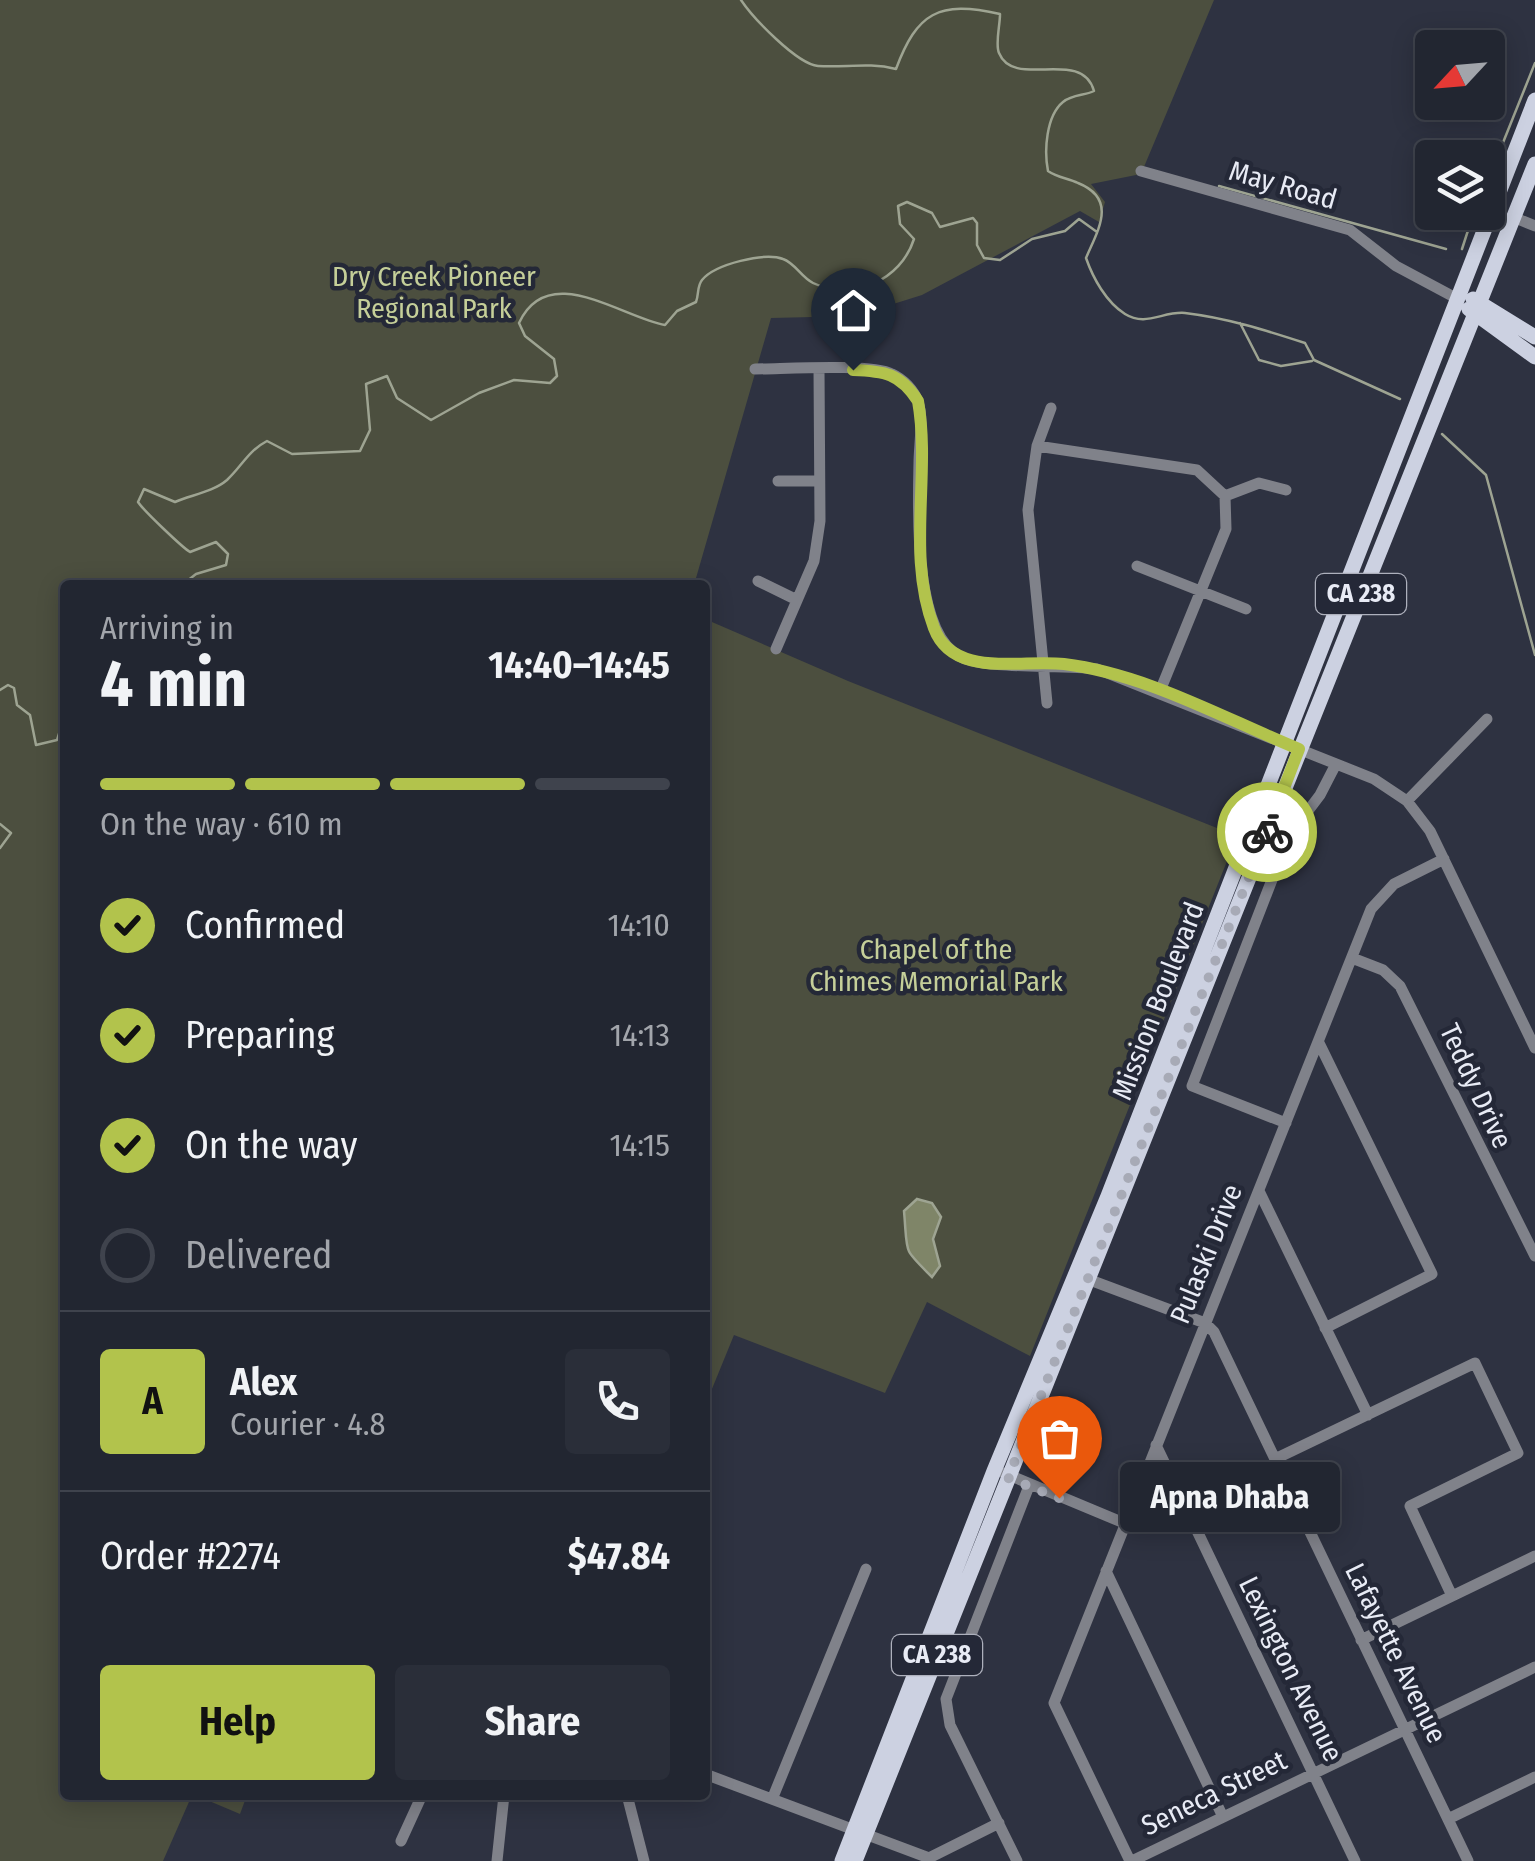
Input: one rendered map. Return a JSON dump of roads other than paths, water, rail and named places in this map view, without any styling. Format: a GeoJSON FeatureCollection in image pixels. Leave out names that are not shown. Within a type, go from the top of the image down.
{"type":"FeatureCollection","features":[{"type":"Feature","properties":{"kind":"main road","name":"Mission Boulevard"},"geometry":{"type":"LineString","coordinates":[[1292,746],[1454,298],[1535,100]]}},
{"type":"Feature","properties":{"kind":"main road","name":"Mission Boulevard"},"geometry":{"type":"LineString","coordinates":[[842,1861],[861,1831],[1008,1478],[1292,746],[1535,164]]}},
{"type":"Feature","properties":{"kind":"main road"},"geometry":{"type":"LineString","coordinates":[[1454,298],[1535,337]]}},
{"type":"Feature","properties":{"kind":"main road"},"geometry":{"type":"LineString","coordinates":[[1476,306],[1535,357]]}},
{"type":"Feature","properties":{"kind":"main road","name":"Mission Boulevard"},"geometry":{"type":"LineString","coordinates":[[855,1861],[861,1831],[996,1465],[1084,1278]]}},
{"type":"Feature","properties":{"kind":"street","name":"May Road"},"geometry":{"type":"LineString","coordinates":[[1140,170],[1350,230],[1396,266],[1454,298]]}},
{"type":"Feature","properties":{"kind":"street"},"geometry":{"type":"LineString","coordinates":[[1513,217],[1535,226]]}},
{"type":"Feature","properties":{"kind":"street"},"geometry":{"type":"LineString","coordinates":[[755,369],[887,371],[908,386],[918,401],[918,524],[930,610],[945,646],[976,662],[1045,663],[1098,670],[1160,690],[1374,779],[1407,800],[1444,858],[1535,1048]]}},
{"type":"Feature","properties":{"kind":"street"},"geometry":{"type":"LineString","coordinates":[[776,649],[814,561],[820,521],[819,370]]}},
{"type":"Feature","properties":{"kind":"street"},"geometry":{"type":"LineString","coordinates":[[1046,704],[1028,510],[1038,446],[1051,408]]}},
{"type":"Feature","properties":{"kind":"street"},"geometry":{"type":"LineString","coordinates":[[1038,446],[1198,470],[1225,496],[1226,528],[1160,690]]}},
{"type":"Feature","properties":{"kind":"street"},"geometry":{"type":"LineString","coordinates":[[778,481],[818,481]]}},
{"type":"Feature","properties":{"kind":"street"},"geometry":{"type":"LineString","coordinates":[[1225,496],[1259,483],[1286,490]]}},
{"type":"Feature","properties":{"kind":"street"},"geometry":{"type":"LineString","coordinates":[[1136,566],[1246,609]]}},
{"type":"Feature","properties":{"kind":"street"},"geometry":{"type":"LineString","coordinates":[[758,581],[797,600]]}},
{"type":"Feature","properties":{"kind":"street"},"geometry":{"type":"LineString","coordinates":[[1407,800],[1486,719]]}},
{"type":"Feature","properties":{"kind":"street"},"geometry":{"type":"LineString","coordinates":[[1286,1124],[1192,1086],[1290,836],[1320,795],[1336,764]]}},
{"type":"Feature","properties":{"kind":"street","name":"Pulaski Drive"},"geometry":{"type":"LineString","coordinates":[[1131,1861],[1054,1702],[1371,909],[1385,892],[1444,858]]}},
{"type":"Feature","properties":{"kind":"street","name":"Teddy Drive"},"geometry":{"type":"LineString","coordinates":[[1352,958],[1383,970],[1400,986],[1535,1256]]}},
{"type":"Feature","properties":{"kind":"street"},"geometry":{"type":"LineString","coordinates":[[1320,1043],[1432,1274],[1325,1328]]}},
{"type":"Feature","properties":{"kind":"street"},"geometry":{"type":"LineString","coordinates":[[1258,1191],[1368,1415]]}},
{"type":"Feature","properties":{"kind":"street"},"geometry":{"type":"LineString","coordinates":[[1084,1278],[1205,1323]]}},
{"type":"Feature","properties":{"kind":"street","name":"Lafayette Avenue"},"geometry":{"type":"LineString","coordinates":[[1205,1323],[1214,1332],[1468,1861]]}},
{"type":"Feature","properties":{"kind":"street"},"geometry":{"type":"LineString","coordinates":[[1275,1460],[1475,1363],[1518,1453],[1410,1506],[1452,1596]]}},
{"type":"Feature","properties":{"kind":"street","name":"Lexington Avenue"},"geometry":{"type":"LineString","coordinates":[[1156,1445],[1356,1861]]}},
{"type":"Feature","properties":{"kind":"street"},"geometry":{"type":"LineString","coordinates":[[996,1465],[1008,1478],[1124,1523]]}},
{"type":"Feature","properties":{"kind":"street"},"geometry":{"type":"LineString","coordinates":[[1018,1861],[950,1724],[946,1699],[1030,1486]]}},
{"type":"Feature","properties":{"kind":"street"},"geometry":{"type":"LineString","coordinates":[[1362,1640],[1535,1556]]}},
{"type":"Feature","properties":{"kind":"street"},"geometry":{"type":"LineString","coordinates":[[773,1797],[866,1569]]}},
{"type":"Feature","properties":{"kind":"street"},"geometry":{"type":"LineString","coordinates":[[1106,1571],[1223,1817]]}},
{"type":"Feature","properties":{"kind":"street","name":"Seneca Street"},"geometry":{"type":"LineString","coordinates":[[1131,1861],[1535,1667]]}},
{"type":"Feature","properties":{"kind":"street"},"geometry":{"type":"LineString","coordinates":[[710,1776],[928,1860],[999,1823]]}},
{"type":"Feature","properties":{"kind":"street"},"geometry":{"type":"LineString","coordinates":[[1448,1819],[1535,1777]]}},
{"type":"Feature","properties":{"kind":"street"},"geometry":{"type":"LineString","coordinates":[[401,1841],[420,1800]]}},
{"type":"Feature","properties":{"kind":"street"},"geometry":{"type":"LineString","coordinates":[[497,1861],[503,1800]]}},
{"type":"Feature","properties":{"kind":"street"},"geometry":{"type":"LineString","coordinates":[[628,1800],[644,1861]]}},
{"type":"Feature","properties":{"kind":"waterway"},"geometry":{"type":"LineString","coordinates":[[741,0],[788,49],[818,66],[896,69],[912,35],[933,15],[961,9],[1000,14],[998,49],[1007,63],[1032,70],[1076,72],[1087,78],[1094,91],[1071,98],[1057,108],[1048,134],[1047,163],[1048,171],[1078,183],[1098,198],[1102,216],[1086,258],[1112,303],[1133,318],[1177,313],[1201,315],[1305,343],[1314,360],[1400,399]]}},
{"type":"Feature","properties":{"kind":"waterway"},"geometry":{"type":"LineString","coordinates":[[1504,140],[1535,63]]}},
{"type":"Feature","properties":{"kind":"waterway"},"geometry":{"type":"LineString","coordinates":[[1219,186],[1446,249]]}},
{"type":"Feature","properties":{"kind":"waterway"},"geometry":{"type":"LineString","coordinates":[[188,580],[226,565],[228,554],[216,542],[190,552],[186,549],[138,502],[144,489],[175,502],[209,490],[227,480],[267,441],[292,454],[360,451],[370,430],[366,384],[387,376],[397,398],[431,420],[479,393],[514,380],[550,383],[557,376],[554,359],[525,336],[519,323],[532,305],[548,296],[586,297],[665,325],[677,311],[696,302],[700,282],[708,274],[729,264],[765,257],[787,261],[813,283],[828,288],[859,288],[887,276],[908,253],[914,239],[900,224],[898,206],[907,202],[932,213],[940,227],[973,218],[977,223],[977,245],[984,258],[1000,260],[1032,239],[1065,231],[1079,219],[1097,232]]}},
{"type":"Feature","properties":{"kind":"waterway"},"geometry":{"type":"LineString","coordinates":[[1462,249],[1468,230]]}},
{"type":"Feature","properties":{"kind":"waterway"},"geometry":{"type":"LineString","coordinates":[[1240,323],[1259,360],[1281,366],[1312,361]]}},
{"type":"Feature","properties":{"kind":"waterway"},"geometry":{"type":"LineString","coordinates":[[1442,434],[1486,475],[1535,655]]}},
{"type":"Feature","properties":{"kind":"waterway"},"geometry":{"type":"LineString","coordinates":[[0,690],[8,685],[14,688],[17,705],[30,715],[36,745],[57,740],[60,730]]}},
{"type":"Feature","properties":{"kind":"waterway"},"geometry":{"type":"LineString","coordinates":[[0,824],[11,833],[0,848]]}},
{"type":"Feature","properties":{"kind":"place","name":"Apna Dhaba"},"geometry":{"type":"Point","coordinates":[1059,1498]}},
{"type":"Feature","properties":{"kind":"park label","name":"Dry Creek Pioneer Regional Park"},"geometry":{"type":"Point","coordinates":[434,292]}},
{"type":"Feature","properties":{"kind":"park label","name":"Chapel of the Chimes Memorial Park"},"geometry":{"type":"Point","coordinates":[936,965]}}]}
